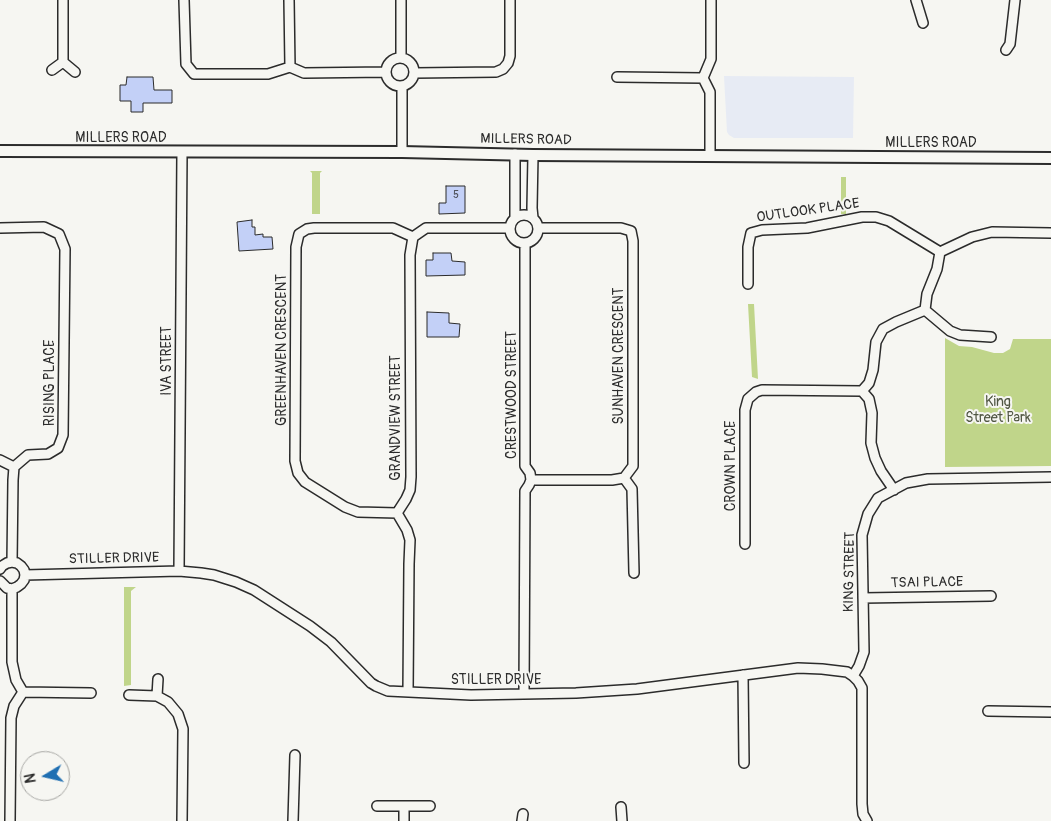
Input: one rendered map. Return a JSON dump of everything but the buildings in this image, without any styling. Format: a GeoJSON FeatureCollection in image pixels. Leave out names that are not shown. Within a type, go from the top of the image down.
{"type":"FeatureCollection","features":[{"type":"Feature","properties":{"kind":"street"},"geometry":{"type":"LineString","coordinates":[[63,0],[63,62]]}},
{"type":"Feature","properties":{"kind":"street"},"geometry":{"type":"LineString","coordinates":[[184,0],[186,64],[194,74],[268,74],[290,67],[304,72],[386,72]]}},
{"type":"Feature","properties":{"kind":"street"},"geometry":{"type":"LineString","coordinates":[[289,0],[290,67]]}},
{"type":"Feature","properties":{"kind":"street"},"geometry":{"type":"LineString","coordinates":[[401,0],[401,58]]}},
{"type":"Feature","properties":{"kind":"street"},"geometry":{"type":"LineString","coordinates":[[415,73],[496,72],[503,69],[508,63],[510,56],[510,0]]}},
{"type":"Feature","properties":{"kind":"street"},"geometry":{"type":"LineString","coordinates":[[703,78],[711,60],[710,0]]}},
{"type":"Feature","properties":{"kind":"street"},"geometry":{"type":"LineString","coordinates":[[916,0],[923,23]]}},
{"type":"Feature","properties":{"kind":"street"},"geometry":{"type":"LineString","coordinates":[[1006,50],[1010,44],[1015,0]]}},
{"type":"Feature","properties":{"kind":"street"},"geometry":{"type":"LineString","coordinates":[[397,58],[401,58],[413,64],[415,73],[411,82],[402,87],[397,87],[389,81],[386,72],[389,63],[397,58]]}},
{"type":"Feature","properties":{"kind":"street"},"geometry":{"type":"LineString","coordinates":[[52,70],[63,62]]}},
{"type":"Feature","properties":{"kind":"street"},"geometry":{"type":"LineString","coordinates":[[63,62],[76,72]]}},
{"type":"Feature","properties":{"kind":"street"},"geometry":{"type":"LineString","coordinates":[[618,77],[703,78]]}},
{"type":"Feature","properties":{"kind":"street"},"geometry":{"type":"LineString","coordinates":[[703,78],[710,92],[710,155]]}},
{"type":"Feature","properties":{"kind":"street"},"geometry":{"type":"LineString","coordinates":[[402,87],[402,152]]}},
{"type":"Feature","properties":{"kind":"street","name":"MILLERS ROAD"},"geometry":{"type":"LineString","coordinates":[[0,151],[402,152],[533,155],[1051,158]]}},
{"type":"Feature","properties":{"kind":"street","name":"IVA STREET"},"geometry":{"type":"LineString","coordinates":[[179,571],[182,152]]}},
{"type":"Feature","properties":{"kind":"street"},"geometry":{"type":"LineString","coordinates":[[515,154],[515,217]]}},
{"type":"Feature","properties":{"kind":"street"},"geometry":{"type":"LineString","coordinates":[[533,155],[532,208],[533,218],[538,225],[536,236],[533,240],[525,243],[512,237],[510,228],[515,217],[524,214],[533,218]]}},
{"type":"Feature","properties":{"kind":"street","name":"OUTLOOK PLACE"},"geometry":{"type":"LineString","coordinates":[[748,284],[748,247],[751,233],[762,230],[807,228],[862,217],[876,217],[889,221],[940,252]]}},
{"type":"Feature","properties":{"kind":"street","name":"RISING PLACE"},"geometry":{"type":"LineString","coordinates":[[0,228],[44,227],[59,234],[65,249],[63,436],[58,448],[48,454],[28,455],[14,466]]}},
{"type":"Feature","properties":{"kind":"street","name":"GREENHAVEN CRESCENT"},"geometry":{"type":"LineString","coordinates":[[397,513],[358,512],[346,507],[305,482],[298,473],[295,460],[296,247],[299,234],[307,229],[314,228],[393,228],[413,238]]}},
{"type":"Feature","properties":{"kind":"street"},"geometry":{"type":"LineString","coordinates":[[413,238],[426,228],[510,228]]}},
{"type":"Feature","properties":{"kind":"street","name":"SUNHAVEN CRESCENT"},"geometry":{"type":"LineString","coordinates":[[538,228],[621,228],[631,231],[633,241],[633,466],[624,478]]}},
{"type":"Feature","properties":{"kind":"street"},"geometry":{"type":"LineString","coordinates":[[925,310],[927,294],[937,269],[940,252],[972,237],[992,232],[1051,233]]}},
{"type":"Feature","properties":{"kind":"street","name":"GRANDVIEW STREET"},"geometry":{"type":"LineString","coordinates":[[397,513],[410,490],[411,477],[410,255],[413,238]]}},
{"type":"Feature","properties":{"kind":"street","name":"CRESTWOOD STREET"},"geometry":{"type":"LineString","coordinates":[[524,694],[525,491],[531,480],[526,466],[525,243]]}},
{"type":"Feature","properties":{"kind":"street"},"geometry":{"type":"LineString","coordinates":[[925,310],[950,330],[960,335],[991,337]]}},
{"type":"Feature","properties":{"kind":"street"},"geometry":{"type":"LineString","coordinates":[[894,490],[875,458],[871,443],[872,413],[869,398],[862,391],[869,383],[873,370],[876,342],[883,329],[925,310]]}},
{"type":"Feature","properties":{"kind":"street","name":"CROWN PLACE"},"geometry":{"type":"LineString","coordinates":[[745,544],[745,410],[748,399],[756,392],[762,390],[862,391]]}},
{"type":"Feature","properties":{"kind":"street"},"geometry":{"type":"LineString","coordinates":[[0,460],[14,466],[12,562]]}},
{"type":"Feature","properties":{"kind":"street","name":"KING STREET"},"geometry":{"type":"LineString","coordinates":[[854,676],[864,652],[862,535],[868,514],[878,498],[906,483],[928,479],[1051,477]]}},
{"type":"Feature","properties":{"kind":"street"},"geometry":{"type":"LineString","coordinates":[[531,480],[612,480],[624,478],[632,489],[634,574]]}},
{"type":"Feature","properties":{"kind":"street"},"geometry":{"type":"LineString","coordinates":[[397,513],[408,530],[410,540],[408,692]]}},
{"type":"Feature","properties":{"kind":"street"},"geometry":{"type":"LineString","coordinates":[[0,569],[7,563],[17,563],[24,570],[25,575],[22,584],[17,587],[7,588],[0,581]]}},
{"type":"Feature","properties":{"kind":"street","name":"STILLER DRIVE"},"geometry":{"type":"LineString","coordinates":[[25,575],[179,571],[214,575],[236,582],[254,590],[310,626],[331,642],[376,686],[388,691],[471,695],[576,693],[622,690],[798,668],[841,671],[854,676]]}},
{"type":"Feature","properties":{"kind":"street"},"geometry":{"type":"LineString","coordinates":[[12,588],[12,662],[16,680],[24,692]]}},
{"type":"Feature","properties":{"kind":"street","name":"TSAI PLACE"},"geometry":{"type":"LineString","coordinates":[[863,598],[991,596]]}},
{"type":"Feature","properties":{"kind":"street"},"geometry":{"type":"LineString","coordinates":[[744,675],[744,763]]}},
{"type":"Feature","properties":{"kind":"street"},"geometry":{"type":"LineString","coordinates":[[854,676],[862,688],[862,804],[863,814],[867,821]]}},
{"type":"Feature","properties":{"kind":"street"},"geometry":{"type":"LineString","coordinates":[[157,696],[158,679]]}},
{"type":"Feature","properties":{"kind":"street"},"geometry":{"type":"LineString","coordinates":[[24,692],[92,693]]}},
{"type":"Feature","properties":{"kind":"street"},"geometry":{"type":"LineString","coordinates":[[10,821],[11,718],[14,706],[24,692]]}},
{"type":"Feature","properties":{"kind":"street"},"geometry":{"type":"LineString","coordinates":[[129,694],[157,696],[168,702],[178,714],[183,729],[182,821]]}},
{"type":"Feature","properties":{"kind":"street"},"geometry":{"type":"LineString","coordinates":[[988,711],[1051,712]]}},
{"type":"Feature","properties":{"kind":"street"},"geometry":{"type":"LineString","coordinates":[[292,821],[295,755]]}},
{"type":"Feature","properties":{"kind":"street"},"geometry":{"type":"LineString","coordinates":[[377,806],[430,806]]}},
{"type":"Feature","properties":{"kind":"street"},"geometry":{"type":"LineString","coordinates":[[404,806],[404,821]]}},
{"type":"Feature","properties":{"kind":"street"},"geometry":{"type":"LineString","coordinates":[[620,807],[622,821]]}},
{"type":"Feature","properties":{"kind":"shaded area"},"geometry":{"type":"Polygon","coordinates":[[[724,76],[854,77],[853,138],[734,138],[727,132],[724,76]]]}},
{"type":"Feature","properties":{"kind":"green space"},"geometry":{"type":"Polygon","coordinates":[[[310,171],[322,171],[320,173],[320,214],[312,214],[312,173],[310,171]]]}},
{"type":"Feature","properties":{"kind":"green space"},"geometry":{"type":"Polygon","coordinates":[[[841,177],[846,177],[846,214],[841,214],[841,177]]]}},
{"type":"Feature","properties":{"kind":"green space"},"geometry":{"type":"Polygon","coordinates":[[[748,304],[754,304],[758,379],[752,377],[748,304]]]}},
{"type":"Feature","properties":{"kind":"green space","name":"King Street Park"},"geometry":{"type":"Polygon","coordinates":[[[945,338],[959,346],[972,347],[994,353],[1003,353],[1010,349],[1013,339],[1051,339],[1051,466],[945,467],[945,338]]]}},
{"type":"Feature","properties":{"kind":"green space"},"geometry":{"type":"Polygon","coordinates":[[[124,587],[136,587],[131,591],[131,685],[124,686],[124,587]]]}}]}
